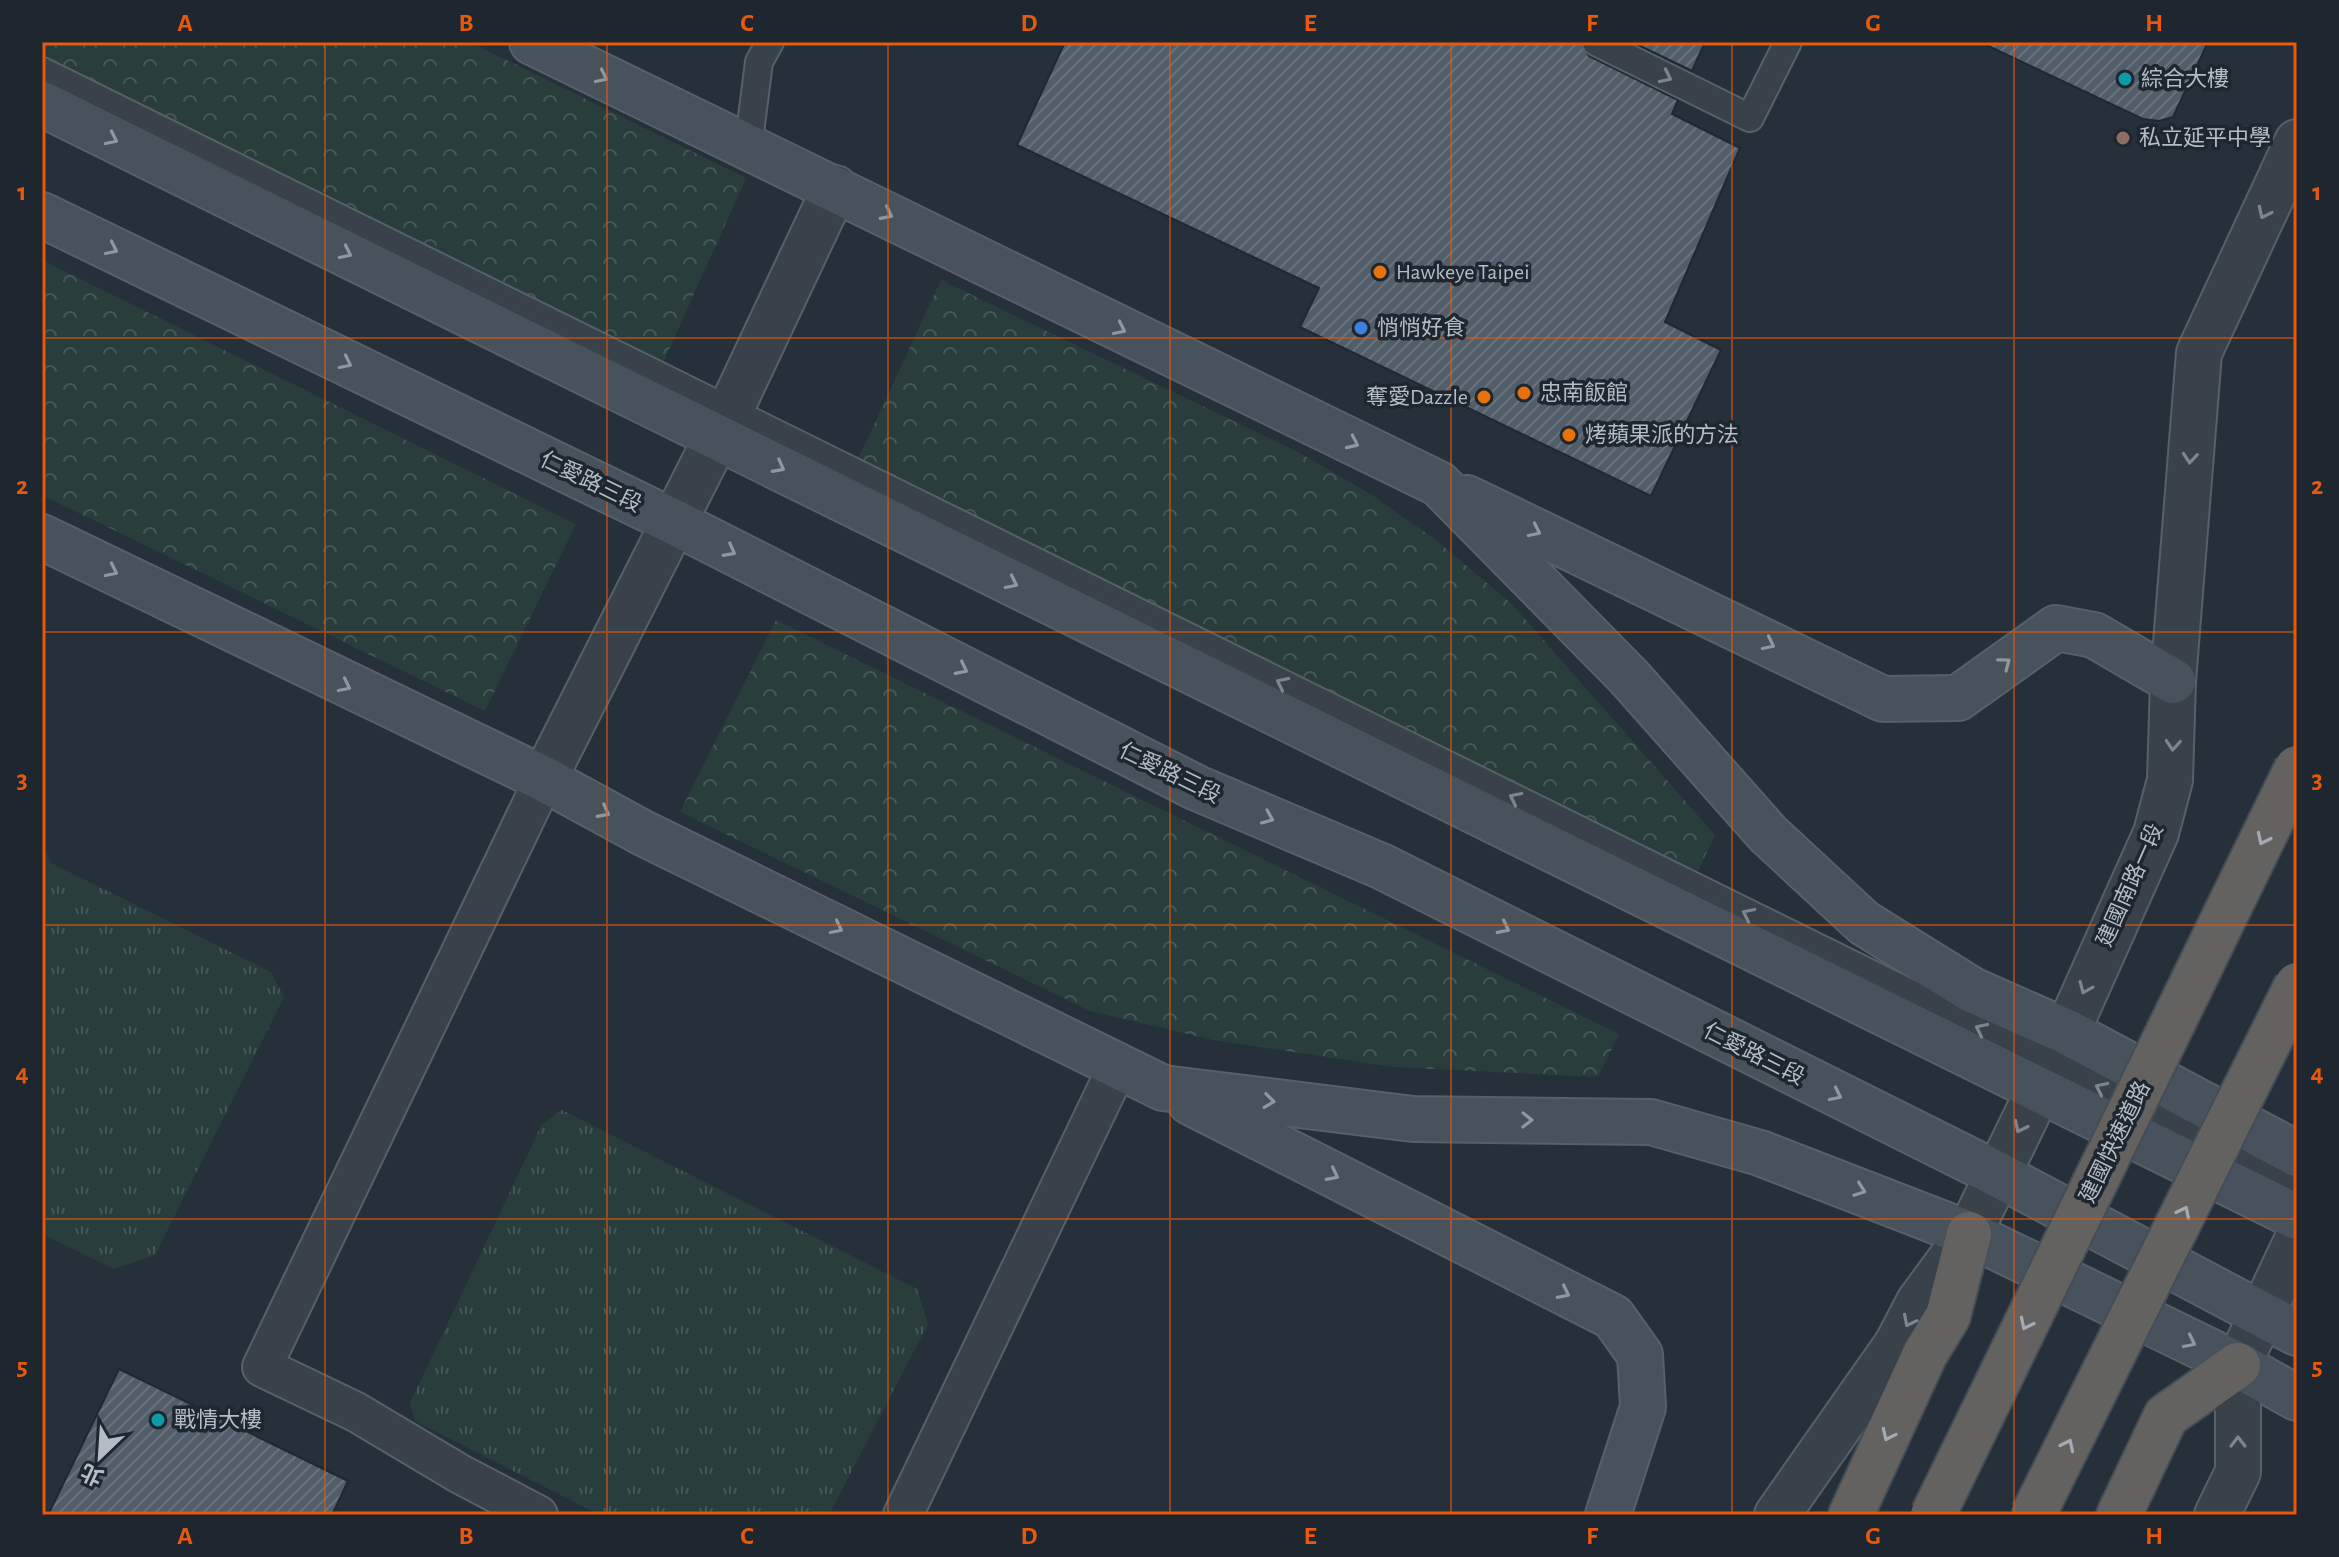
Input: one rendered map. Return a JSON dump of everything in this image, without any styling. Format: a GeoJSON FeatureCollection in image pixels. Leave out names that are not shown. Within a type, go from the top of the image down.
{"type":"FeatureCollection","features":[{"type":"Feature","properties":{"kind":"highway","name":"建國快速道路"},"geometry":{"type":"LineString","coordinates":[[1933,1515],[2297,768]]}},
{"type":"Feature","properties":{"kind":"highway"},"geometry":{"type":"LineString","coordinates":[[2033,1515],[2297,985]]}},
{"type":"Feature","properties":{"kind":"highway"},"geometry":{"type":"LineString","coordinates":[[1851,1515],[1925,1354],[1948,1316],[1969,1234]]}},
{"type":"Feature","properties":{"kind":"highway"},"geometry":{"type":"LineString","coordinates":[[2119,1515],[2166,1416],[2238,1365]]}},
{"type":"Feature","properties":{"kind":"main road"},"geometry":{"type":"LineString","coordinates":[[532,42],[1883,699],[1958,698],[2056,628],[2094,635],[2173,681]]}},
{"type":"Feature","properties":{"kind":"main road"},"geometry":{"type":"LineString","coordinates":[[42,104],[724,423],[2052,1061],[2297,1154]]}},
{"type":"Feature","properties":{"kind":"main road","name":"仁愛路三段"},"geometry":{"type":"LineString","coordinates":[[42,215],[674,522],[1197,788],[1381,866],[1997,1174],[2279,1324]]}},
{"type":"Feature","properties":{"kind":"main road"},"geometry":{"type":"LineString","coordinates":[[1439,484],[1629,677],[1768,834],[1864,923],[1972,990],[2052,1061],[2297,1217]]}},
{"type":"Feature","properties":{"kind":"main road"},"geometry":{"type":"LineString","coordinates":[[42,537],[544,779],[643,833],[1163,1088],[1613,1317],[1640,1355],[1643,1407],[1608,1515]]}},
{"type":"Feature","properties":{"kind":"main road"},"geometry":{"type":"LineString","coordinates":[[1163,1088],[1413,1119],[1651,1122],[1760,1153],[1969,1234],[2238,1365],[2297,1398]]}},
{"type":"Feature","properties":{"kind":"street","name":"建國南路一段"},"geometry":{"type":"LineString","coordinates":[[1777,1515],[1897,1344],[1919,1302],[1969,1234],[2156,833],[2170,780],[2173,681],[2199,353],[2297,142]]}},
{"type":"Feature","properties":{"kind":"street"},"geometry":{"type":"LineString","coordinates":[[538,1515],[460,1474],[356,1412],[262,1367],[544,779],[724,423],[835,188]]}},
{"type":"Feature","properties":{"kind":"street"},"geometry":{"type":"LineString","coordinates":[[903,1515],[1118,1066]]}},
{"type":"Feature","properties":{"kind":"street"},"geometry":{"type":"LineString","coordinates":[[2217,1515],[2238,1472],[2238,1365],[2279,1324],[2297,1240]]}},
{"type":"Feature","properties":{"kind":"lane"},"geometry":{"type":"LineString","coordinates":[[748,148],[759,62],[770,42]]}},
{"type":"Feature","properties":{"kind":"lane"},"geometry":{"type":"LineString","coordinates":[[1596,42],[1750,118],[1788,42]]}},
{"type":"Feature","properties":{"kind":"lane"},"geometry":{"type":"LineString","coordinates":[[42,71],[724,423]]}},
{"type":"Feature","properties":{"kind":"lane"},"geometry":{"type":"LineString","coordinates":[[2052,1061],[2297,1184]]}},
{"type":"Feature","properties":{"kind":"green space"},"geometry":{"type":"Polygon","coordinates":[[[42,42],[470,42],[746,178],[659,372],[42,70],[42,42]]]}},
{"type":"Feature","properties":{"kind":"green space"},"geometry":{"type":"Polygon","coordinates":[[[42,260],[576,524],[485,711],[42,495],[42,260]]]}},
{"type":"Feature","properties":{"kind":"green space"},"geometry":{"type":"Polygon","coordinates":[[[941,280],[1298,452],[1372,495],[1436,540],[1512,604],[1715,835],[1692,884],[853,470],[941,280]]]}},
{"type":"Feature","properties":{"kind":"green space"},"geometry":{"type":"Polygon","coordinates":[[[776,620],[1619,1034],[1598,1077],[1392,1067],[1213,1040],[1090,1011],[680,812],[776,620]]]}},
{"type":"Feature","properties":{"kind":"green space"},"geometry":{"type":"Polygon","coordinates":[[[42,844],[51,863],[271,972],[284,997],[155,1255],[114,1269],[42,1234],[42,844]]]}},
{"type":"Feature","properties":{"kind":"green space"},"geometry":{"type":"Polygon","coordinates":[[[562,1110],[917,1289],[928,1324],[829,1515],[600,1515],[415,1421],[410,1403],[542,1124],[562,1110]]]}},
{"type":"Feature","properties":{"kind":"building"},"geometry":{"type":"Polygon","coordinates":[[[1065,42],[1580,42],[1589,56],[1678,100],[1672,114],[1740,148],[1665,322],[1721,350],[1651,496],[1300,327],[1319,288],[1017,145],[1065,42]]]}},
{"type":"Feature","properties":{"kind":"building"},"geometry":{"type":"Polygon","coordinates":[[[1632,42],[1705,42],[1692,71],[1632,42]]]}},
{"type":"Feature","properties":{"kind":"building","name":"綜合大樓"},"geometry":{"type":"Polygon","coordinates":[[[1980,42],[2208,42],[2173,117],[2159,121],[2143,119],[1980,42]]]}},
{"type":"Feature","properties":{"kind":"building","name":"戰情大樓"},"geometry":{"type":"Polygon","coordinates":[[[119,1369],[348,1481],[332,1515],[48,1515],[119,1369]]]}},
{"type":"Feature","properties":{"kind":"place","name":"綜合大樓"},"geometry":{"type":"Point","coordinates":[2125,79]}},
{"type":"Feature","properties":{"kind":"place","name":"私立延平中學"},"geometry":{"type":"Point","coordinates":[2123,138]}},
{"type":"Feature","properties":{"kind":"place","name":"Hawkeye Taipei"},"geometry":{"type":"Point","coordinates":[1380,272]}},
{"type":"Feature","properties":{"kind":"place","name":"悄悄好食"},"geometry":{"type":"Point","coordinates":[1361,328]}},
{"type":"Feature","properties":{"kind":"place","name":"忠南飯館"},"geometry":{"type":"Point","coordinates":[1524,393]}},
{"type":"Feature","properties":{"kind":"place","name":"奪愛Dazzle"},"geometry":{"type":"Point","coordinates":[1484,397]}},
{"type":"Feature","properties":{"kind":"place","name":"烤蘋果派的方法"},"geometry":{"type":"Point","coordinates":[1569,435]}},
{"type":"Feature","properties":{"kind":"place","name":"戰情大樓"},"geometry":{"type":"Point","coordinates":[158,1420]}}]}
